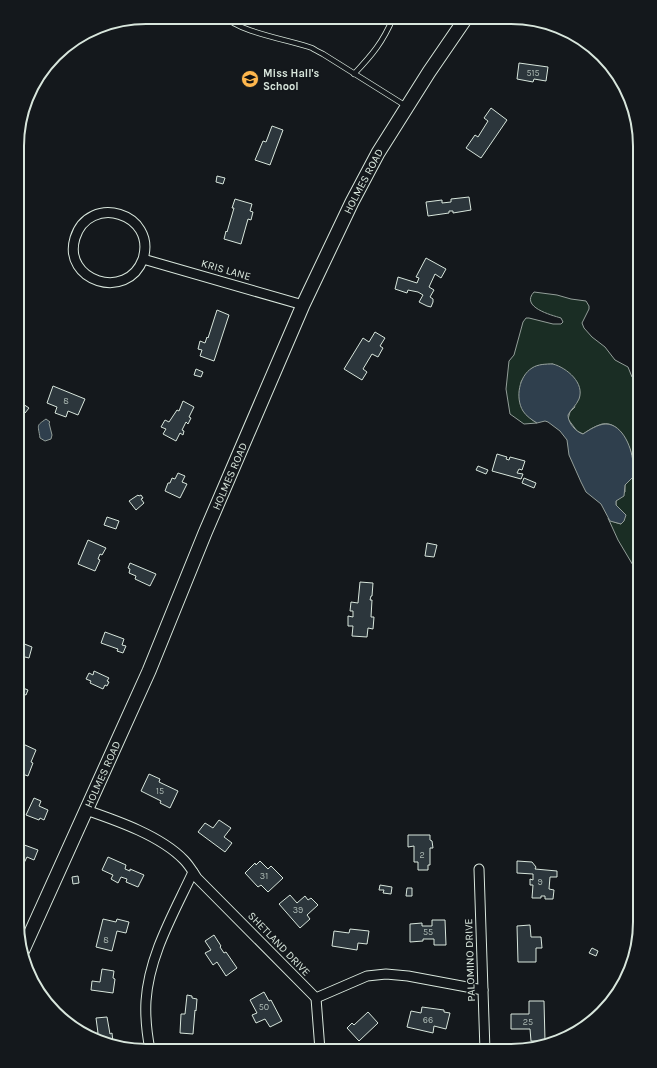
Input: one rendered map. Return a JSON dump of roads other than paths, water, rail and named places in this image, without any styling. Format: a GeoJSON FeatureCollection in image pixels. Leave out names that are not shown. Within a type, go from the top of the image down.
{"type":"FeatureCollection","features":[{"type":"Feature","properties":{"kind":"street","name":"HOLMES ROAD"},"geometry":{"type":"LineString","coordinates":[[26,944],[149,671],[205,533],[303,305],[363,179],[407,107],[462,24]]}},
{"type":"Feature","properties":{"kind":"street"},"geometry":{"type":"LineString","coordinates":[[107,212],[120,214],[131,220],[142,234],[145,248],[143,259],[137,270],[126,279],[114,283],[102,282],[90,278],[81,269],[75,258],[74,240],[80,227],[89,218],[107,212]]}},
{"type":"Feature","properties":{"kind":"street","name":"KRIS LANE"},"geometry":{"type":"LineString","coordinates":[[143,259],[303,305]]}},
{"type":"Feature","properties":{"kind":"street","name":"SHETLAND DRIVE"},"geometry":{"type":"LineString","coordinates":[[86,810],[155,838],[179,856],[202,883],[316,998]]}},
{"type":"Feature","properties":{"kind":"street","name":"PALOMINO DRIVE"},"geometry":{"type":"LineString","coordinates":[[479,869],[486,1044]]}},
{"type":"Feature","properties":{"kind":"street"},"geometry":{"type":"LineString","coordinates":[[149,1044],[146,1024],[146,1008],[147,990],[151,971],[159,945],[193,872]]}},
{"type":"Feature","properties":{"kind":"street"},"geometry":{"type":"LineString","coordinates":[[320,1044],[316,998],[367,976],[386,974],[408,976],[483,990]]}},
{"type":"Feature","properties":{"kind":"lane"},"geometry":{"type":"LineString","coordinates":[[235,24],[312,48],[407,107]]}},
{"type":"Feature","properties":{"kind":"lane"},"geometry":{"type":"LineString","coordinates":[[354,74],[373,54],[386,35],[391,24]]}},
{"type":"Feature","properties":{"kind":"water"},"geometry":{"type":"Polygon","coordinates":[[[545,364],[553,364],[564,369],[574,377],[579,387],[579,399],[568,415],[569,421],[573,427],[583,434],[600,425],[612,425],[622,433],[629,445],[633,459],[633,477],[625,485],[624,496],[616,501],[616,505],[626,515],[621,524],[610,521],[601,504],[586,492],[569,455],[567,440],[560,431],[548,422],[535,422],[523,411],[519,400],[519,394],[521,382],[524,376],[532,368],[545,364]]]}},
{"type":"Feature","properties":{"kind":"water"},"geometry":{"type":"Polygon","coordinates":[[[46,419],[50,422],[52,435],[51,439],[45,441],[40,438],[38,426],[46,419]]]}},
{"type":"Feature","properties":{"kind":"place","name":"Miss Hall's School"},"geometry":{"type":"Point","coordinates":[250,79]}}]}
